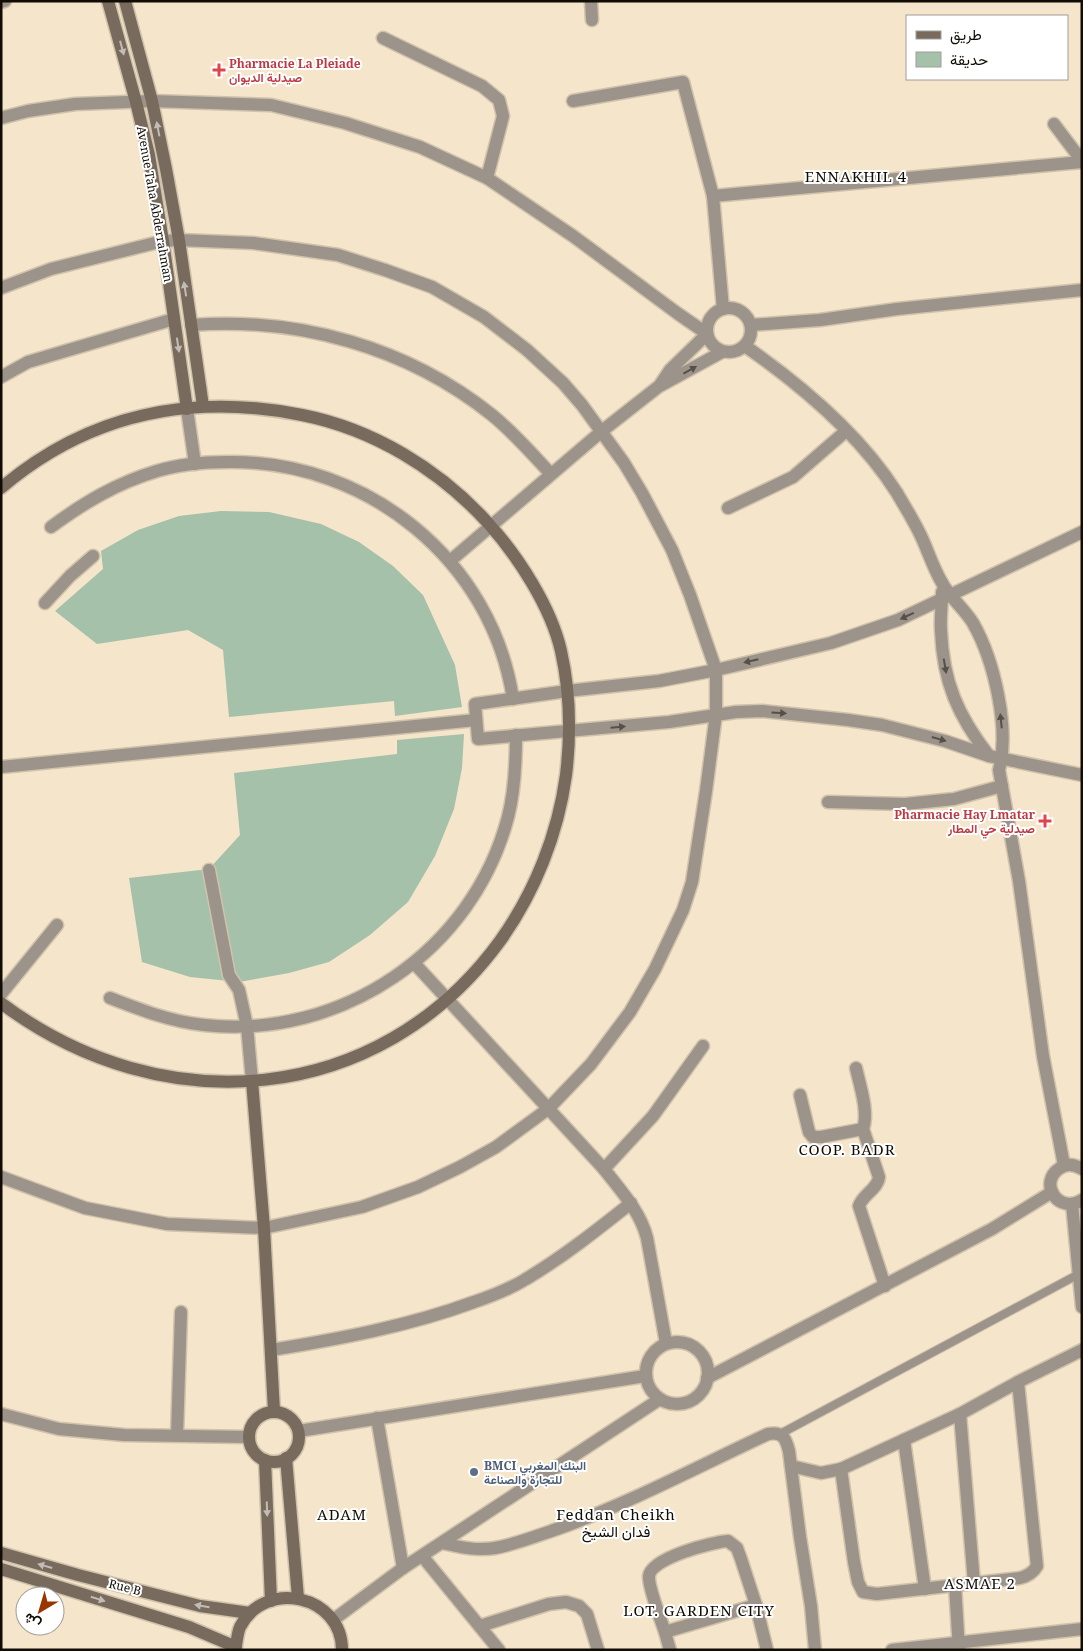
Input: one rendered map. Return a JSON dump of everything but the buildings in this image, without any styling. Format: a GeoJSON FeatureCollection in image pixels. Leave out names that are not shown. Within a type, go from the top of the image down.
{"type":"FeatureCollection","features":[{"type":"Feature","properties":{"kind":"street"},"geometry":{"type":"LineString","coordinates":[[1,2],[5,1]]}},
{"type":"Feature","properties":{"kind":"street","name":"Avenue Taha Abderrahman"},"geometry":{"type":"LineString","coordinates":[[108,1],[136,102],[148,155],[163,241],[187,409]]}},
{"type":"Feature","properties":{"kind":"street","name":"Avenue Taha Abderrahman"},"geometry":{"type":"LineString","coordinates":[[125,1],[152,100],[179,240],[203,406]]}},
{"type":"Feature","properties":{"kind":"street"},"geometry":{"type":"LineString","coordinates":[[591,1],[592,20]]}},
{"type":"Feature","properties":{"kind":"street"},"geometry":{"type":"LineString","coordinates":[[383,38],[482,86],[499,100],[503,116],[487,178]]}},
{"type":"Feature","properties":{"kind":"street"},"geometry":{"type":"LineString","coordinates":[[573,101],[683,82],[713,196],[723,309]]}},
{"type":"Feature","properties":{"kind":"street"},"geometry":{"type":"LineString","coordinates":[[1,118],[28,111],[75,104],[152,100],[271,105],[345,123],[420,147],[487,178],[573,236],[707,333]]}},
{"type":"Feature","properties":{"kind":"street"},"geometry":{"type":"LineString","coordinates":[[1054,124],[1082,162]]}},
{"type":"Feature","properties":{"kind":"street"},"geometry":{"type":"LineString","coordinates":[[713,196],[1082,162]]}},
{"type":"Feature","properties":{"kind":"street"},"geometry":{"type":"LineString","coordinates":[[1,288],[51,269],[163,241],[179,240],[253,243],[338,255],[432,287],[484,317],[527,350],[563,383],[602,431],[642,493],[672,550],[690,594],[716,670],[716,714],[706,791],[692,882],[683,910],[659,962],[630,1012],[591,1064],[548,1109],[496,1147],[418,1187],[362,1207],[264,1228],[167,1224],[85,1208],[1,1177]]}},
{"type":"Feature","properties":{"kind":"street"},"geometry":{"type":"LineString","coordinates":[[751,325],[820,320],[898,309],[1082,290]]}},
{"type":"Feature","properties":{"kind":"street"},"geometry":{"type":"LineString","coordinates":[[723,309],[738,309],[744,313],[751,325],[752,333],[750,340],[738,351],[722,352],[710,342],[707,333],[710,319],[716,312],[723,309]]}},
{"type":"Feature","properties":{"kind":"street"},"geometry":{"type":"LineString","coordinates":[[1,377],[28,362],[174,319]]}},
{"type":"Feature","properties":{"kind":"street"},"geometry":{"type":"LineString","coordinates":[[191,326],[216,323],[288,328],[353,341],[386,353],[451,385],[492,415],[551,474]]}},
{"type":"Feature","properties":{"kind":"street"},"geometry":{"type":"LineString","coordinates":[[658,387],[670,370],[707,333]]}},
{"type":"Feature","properties":{"kind":"street"},"geometry":{"type":"LineString","coordinates":[[745,346],[799,387],[846,431],[875,461],[897,494],[920,535],[942,582],[946,597],[941,636],[948,684],[958,708],[989,756]]}},
{"type":"Feature","properties":{"kind":"street"},"geometry":{"type":"LineString","coordinates":[[450,561],[602,431],[658,387],[722,352]]}},
{"type":"Feature","properties":{"kind":"street"},"geometry":{"type":"LineString","coordinates":[[1,488],[35,461],[57,448],[104,426],[155,413],[203,406],[286,412],[331,423],[366,435],[408,457],[438,476],[459,493],[490,525],[512,552],[540,598],[561,647],[567,691],[569,731],[568,760],[558,816],[532,888],[506,932],[475,972],[448,999],[400,1035],[356,1057],[302,1074],[252,1081],[218,1082],[193,1080],[143,1072],[118,1065],[70,1046],[44,1033],[1,1003]]}},
{"type":"Feature","properties":{"kind":"street"},"geometry":{"type":"LineString","coordinates":[[187,409],[195,464]]}},
{"type":"Feature","properties":{"kind":"street"},"geometry":{"type":"LineString","coordinates":[[728,508],[793,477],[846,431]]}},
{"type":"Feature","properties":{"kind":"street"},"geometry":{"type":"LineString","coordinates":[[51,527],[80,505],[112,488],[158,471],[206,462],[252,461],[297,468],[341,482],[382,503],[419,530],[450,561],[478,600],[498,641],[511,685],[513,699]]}},
{"type":"Feature","properties":{"kind":"street"},"geometry":{"type":"LineString","coordinates":[[1082,532],[898,620],[831,643],[716,670],[659,680],[475,704],[478,739],[669,722],[716,714],[762,711],[848,720],[917,733],[989,756],[1001,764],[1082,776]]}},
{"type":"Feature","properties":{"kind":"street"},"geometry":{"type":"LineString","coordinates":[[44,603],[93,556]]}},
{"type":"Feature","properties":{"kind":"street"},"geometry":{"type":"LineString","coordinates":[[946,597],[973,623],[988,654],[993,673],[1003,743],[1001,764],[1002,786],[1019,881],[1043,1056],[1064,1165]]}},
{"type":"Feature","properties":{"kind":"street"},"geometry":{"type":"LineString","coordinates":[[1,767],[476,720]]}},
{"type":"Feature","properties":{"kind":"street"},"geometry":{"type":"LineString","coordinates":[[110,998],[156,1016],[204,1025],[247,1026],[297,1020],[339,1007],[378,988],[414,963],[446,932],[473,898],[493,859],[510,809],[516,774],[516,735]]}},
{"type":"Feature","properties":{"kind":"street"},"geometry":{"type":"LineString","coordinates":[[828,802],[905,804],[954,799],[1002,786]]}},
{"type":"Feature","properties":{"kind":"street"},"geometry":{"type":"LineString","coordinates":[[209,870],[229,975],[239,990],[247,1026],[264,1228],[274,1412]]}},
{"type":"Feature","properties":{"kind":"street"},"geometry":{"type":"LineString","coordinates":[[1,994],[57,925]]}},
{"type":"Feature","properties":{"kind":"street"},"geometry":{"type":"LineString","coordinates":[[414,963],[604,1169],[631,1203],[643,1223],[647,1238],[666,1343]]}},
{"type":"Feature","properties":{"kind":"street"},"geometry":{"type":"LineString","coordinates":[[604,1169],[653,1116],[703,1046]]}},
{"type":"Feature","properties":{"kind":"street"},"geometry":{"type":"LineString","coordinates":[[856,1068],[865,1116],[863,1130],[879,1177],[877,1184],[860,1202],[859,1206],[885,1286]]}},
{"type":"Feature","properties":{"kind":"street"},"geometry":{"type":"LineString","coordinates":[[800,1095],[809,1132],[813,1137],[863,1130]]}},
{"type":"Feature","properties":{"kind":"street"},"geometry":{"type":"LineString","coordinates":[[1082,1169],[1073,1165],[1064,1165],[1055,1171],[1050,1181],[1052,1192],[1056,1199],[1064,1203],[1077,1202],[1082,1307]]}},
{"type":"Feature","properties":{"kind":"street"},"geometry":{"type":"LineString","coordinates":[[708,1378],[992,1229],[1052,1192]]}},
{"type":"Feature","properties":{"kind":"street"},"geometry":{"type":"LineString","coordinates":[[271,1350],[392,1326],[444,1313],[491,1296],[525,1280],[553,1262],[631,1203]]}},
{"type":"Feature","properties":{"kind":"street"},"geometry":{"type":"LineString","coordinates":[[177,1435],[181,1312]]}},
{"type":"Feature","properties":{"kind":"street"},"geometry":{"type":"LineString","coordinates":[[682,1342],[688,1344],[697,1349],[704,1357],[708,1378],[705,1386],[693,1399],[686,1403],[677,1404],[660,1399],[648,1385],[646,1365],[650,1356],[657,1348],[666,1343],[682,1342]]}},
{"type":"Feature","properties":{"kind":"street"},"geometry":{"type":"LineString","coordinates":[[791,1466],[821,1473],[841,1469],[960,1414],[1082,1350]]}},
{"type":"Feature","properties":{"kind":"street"},"geometry":{"type":"LineString","coordinates":[[299,1431],[646,1376]]}},
{"type":"Feature","properties":{"kind":"street"},"geometry":{"type":"LineString","coordinates":[[841,1469],[858,1582],[861,1590],[868,1594],[1020,1578],[1031,1574],[1037,1566],[1018,1382]]}},
{"type":"Feature","properties":{"kind":"street"},"geometry":{"type":"LineString","coordinates":[[334,1620],[403,1568],[423,1557],[660,1399]]}},
{"type":"Feature","properties":{"kind":"street"},"geometry":{"type":"LineString","coordinates":[[265,1413],[286,1414],[292,1418],[299,1431],[298,1445],[294,1452],[276,1462],[265,1460],[256,1455],[252,1449],[249,1437],[250,1428],[258,1416],[265,1413]]}},
{"type":"Feature","properties":{"kind":"street"},"geometry":{"type":"LineString","coordinates":[[960,1414],[974,1583]]}},
{"type":"Feature","properties":{"kind":"street"},"geometry":{"type":"LineString","coordinates":[[2,1418],[58,1429],[124,1434],[249,1437]]}},
{"type":"Feature","properties":{"kind":"street"},"geometry":{"type":"LineString","coordinates":[[377,1418],[403,1568]]}},
{"type":"Feature","properties":{"kind":"street"},"geometry":{"type":"LineString","coordinates":[[442,1543],[476,1549],[494,1548],[542,1534],[603,1512],[654,1490],[768,1434],[780,1434],[787,1441],[811,1606],[815,1650]]}},
{"type":"Feature","properties":{"kind":"street"},"geometry":{"type":"LineString","coordinates":[[904,1440],[925,1589]]}},
{"type":"Feature","properties":{"kind":"street"},"geometry":{"type":"LineString","coordinates":[[286,1458],[298,1598]]}},
{"type":"Feature","properties":{"kind":"street"},"geometry":{"type":"LineString","coordinates":[[265,1460],[271,1601]]}},
{"type":"Feature","properties":{"kind":"street"},"geometry":{"type":"LineString","coordinates":[[670,1650],[650,1582],[649,1576],[653,1567],[660,1561],[714,1542],[728,1541],[737,1548],[756,1605],[766,1650]]}},
{"type":"Feature","properties":{"kind":"street","name":"Rue B"},"geometry":{"type":"LineString","coordinates":[[1,1553],[200,1606],[250,1613]]}},
{"type":"Feature","properties":{"kind":"street"},"geometry":{"type":"LineString","coordinates":[[423,1557],[499,1650]]}},
{"type":"Feature","properties":{"kind":"street","name":"Rue B"},"geometry":{"type":"LineString","coordinates":[[1,1569],[189,1627],[236,1648]]}},
{"type":"Feature","properties":{"kind":"street"},"geometry":{"type":"LineString","coordinates":[[955,1585],[959,1646]]}},
{"type":"Feature","properties":{"kind":"street"},"geometry":{"type":"LineString","coordinates":[[236,1648],[240,1628],[250,1613],[260,1606],[282,1597],[298,1598],[313,1603],[334,1620],[342,1641],[342,1650]]}},
{"type":"Feature","properties":{"kind":"street"},"geometry":{"type":"LineString","coordinates":[[480,1626],[549,1604],[566,1602],[579,1606],[587,1614],[598,1650]]}},
{"type":"Feature","properties":{"kind":"street"},"geometry":{"type":"LineString","coordinates":[[665,1632],[756,1605]]}},
{"type":"Feature","properties":{"kind":"street"},"geometry":{"type":"LineString","coordinates":[[892,1650],[959,1646],[1082,1629]]}},
{"type":"Feature","properties":{"kind":"lane"},"geometry":{"type":"LineString","coordinates":[[780,1434],[1080,1273]]}},
{"type":"Feature","properties":{"kind":"green space"},"geometry":{"type":"Polygon","coordinates":[[[221,511],[269,512],[321,524],[359,542],[393,566],[423,595],[455,665],[462,707],[395,716],[394,701],[229,717],[223,650],[188,630],[97,644],[55,611],[103,569],[101,551],[138,530],[179,516],[221,511]]]}},
{"type":"Feature","properties":{"kind":"green space"},"geometry":{"type":"Polygon","coordinates":[[[464,734],[462,768],[454,809],[435,856],[408,902],[370,935],[329,962],[289,973],[239,982],[190,977],[142,962],[129,878],[209,869],[240,835],[234,773],[397,754],[397,740],[464,734]]]}},
{"type":"Feature","properties":{"kind":"place","name":"Pharmacie La Pleiade صيدلية الديوان"},"geometry":{"type":"Point","coordinates":[219,70]}},
{"type":"Feature","properties":{"kind":"place","name":"Pharmacie Hay Lmatar صيدلية حي المطار"},"geometry":{"type":"Point","coordinates":[1045,821]}},
{"type":"Feature","properties":{"kind":"place","name":"BMCI البنك المغربي للتجارة والصناعة"},"geometry":{"type":"Point","coordinates":[474,1472]}},
{"type":"Feature","properties":{"kind":"district","name":"ENNAKHIL 4"},"geometry":{"type":"Point","coordinates":[856,176]}},
{"type":"Feature","properties":{"kind":"district","name":"COOP. BADR"},"geometry":{"type":"Point","coordinates":[847,1149]}},
{"type":"Feature","properties":{"kind":"district","name":"ADAM"},"geometry":{"type":"Point","coordinates":[342,1514]}},
{"type":"Feature","properties":{"kind":"district","name":"Feddan Cheikh فدان الشيخ"},"geometry":{"type":"Point","coordinates":[616,1522]}},
{"type":"Feature","properties":{"kind":"district","name":"ASMAE 2"},"geometry":{"type":"Point","coordinates":[980,1583]}},
{"type":"Feature","properties":{"kind":"district","name":"LOT. GARDEN CITY"},"geometry":{"type":"Point","coordinates":[699,1610]}}]}
